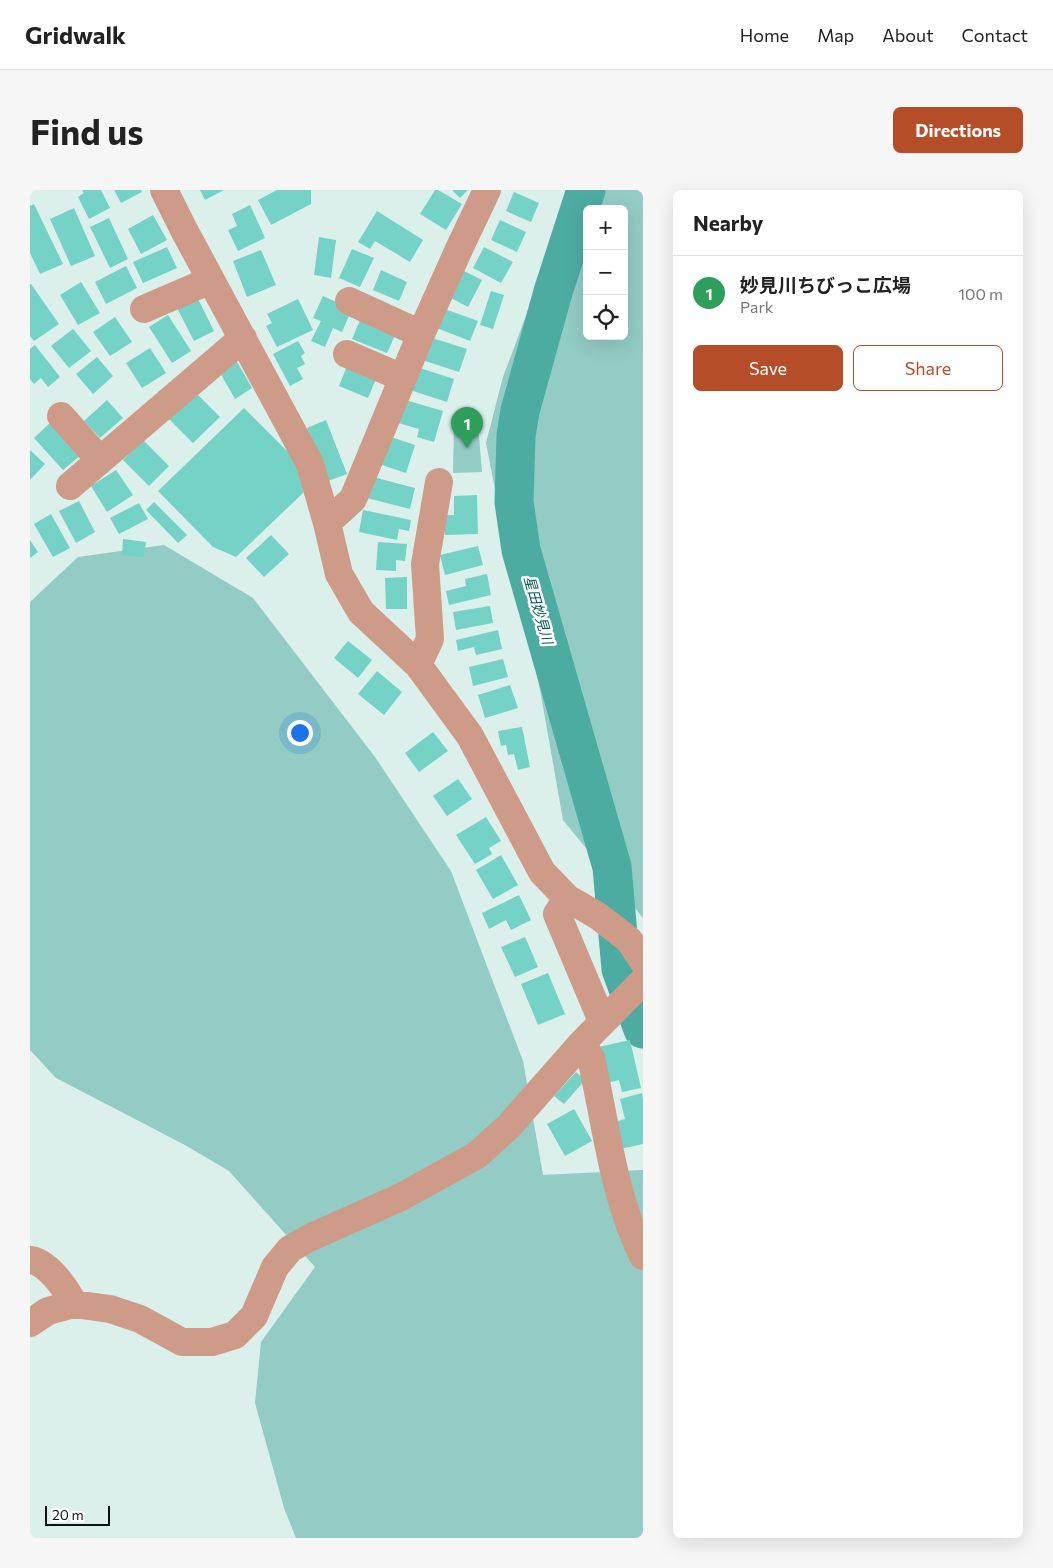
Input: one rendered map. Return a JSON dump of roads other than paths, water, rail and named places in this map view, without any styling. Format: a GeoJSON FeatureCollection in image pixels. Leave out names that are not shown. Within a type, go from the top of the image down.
{"type":"FeatureCollection","features":[{"type":"Feature","properties":{"kind":"street"},"geometry":{"type":"LineString","coordinates":[[30,1323],[48,1311],[74,1304],[110,1308],[140,1319],[182,1342],[212,1342],[235,1335],[254,1316],[275,1267],[290,1249],[309,1238],[401,1196],[477,1155],[508,1127],[609,1014],[638,967],[598,916],[567,898],[542,872],[470,736],[418,665],[361,612],[339,574],[327,522],[310,464],[164,190]]}},
{"type":"Feature","properties":{"kind":"street"},"geometry":{"type":"LineString","coordinates":[[327,522],[353,499],[421,334],[487,190]]}},
{"type":"Feature","properties":{"kind":"street"},"geometry":{"type":"LineString","coordinates":[[144,309],[211,280]]}},
{"type":"Feature","properties":{"kind":"street"},"geometry":{"type":"LineString","coordinates":[[349,301],[421,334]]}},
{"type":"Feature","properties":{"kind":"street"},"geometry":{"type":"LineString","coordinates":[[70,486],[243,338]]}},
{"type":"Feature","properties":{"kind":"street"},"geometry":{"type":"LineString","coordinates":[[347,354],[403,378]]}},
{"type":"Feature","properties":{"kind":"street"},"geometry":{"type":"LineString","coordinates":[[61,416],[100,460]]}},
{"type":"Feature","properties":{"kind":"street"},"geometry":{"type":"LineString","coordinates":[[418,665],[430,639],[425,564],[440,482]]}},
{"type":"Feature","properties":{"kind":"street"},"geometry":{"type":"LineString","coordinates":[[567,898],[557,914],[609,1014]]}},
{"type":"Feature","properties":{"kind":"street"},"geometry":{"type":"LineString","coordinates":[[582,1043],[591,1058],[615,1176],[631,1232],[643,1256]]}},
{"type":"Feature","properties":{"kind":"street"},"geometry":{"type":"LineString","coordinates":[[30,1260],[37,1261],[56,1277],[74,1304]]}},
{"type":"Feature","properties":{"kind":"waterway","name":"星田妙見川"},"geometry":{"type":"LineString","coordinates":[[586,190],[553,292],[520,411],[516,436],[514,502],[521,550],[612,867],[621,969],[643,1029]]}},
{"type":"Feature","properties":{"kind":"place","name":"妙見川ちびっこ広場"},"geometry":{"type":"Point","coordinates":[467,448]}}]}
